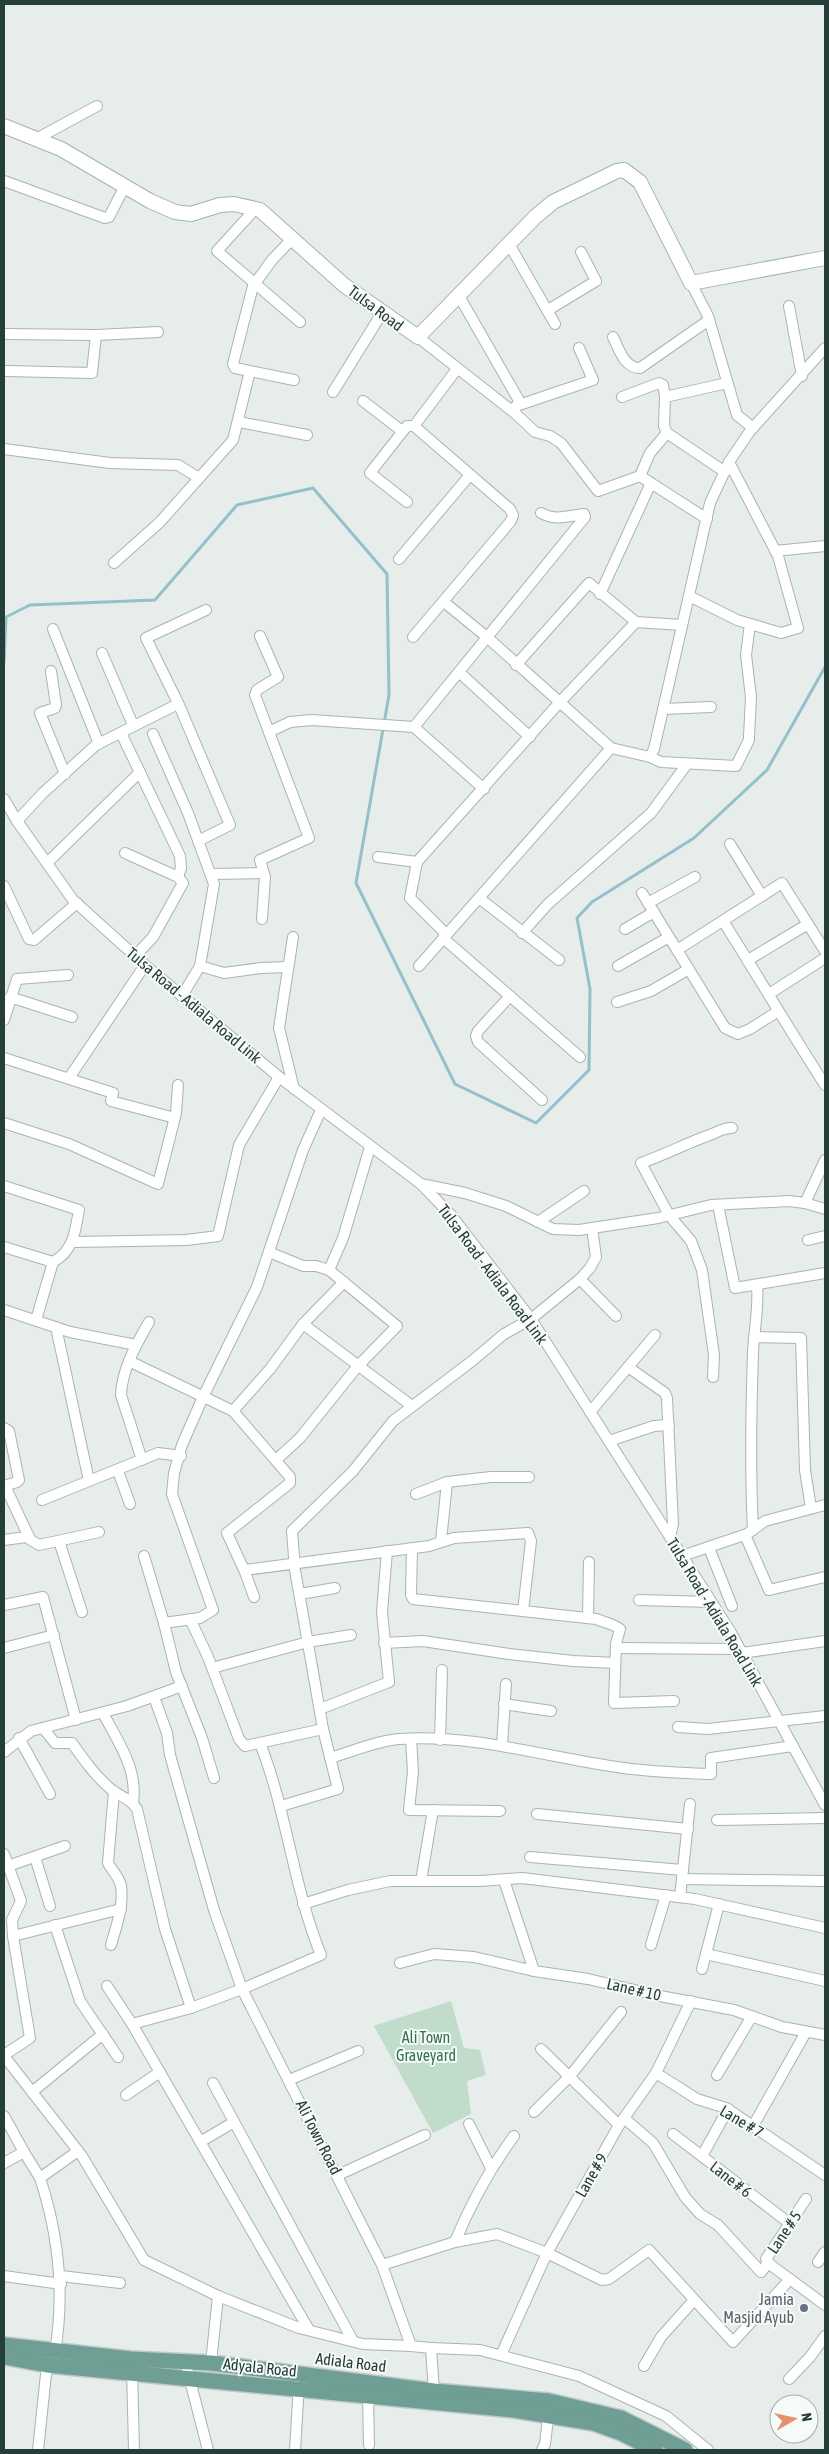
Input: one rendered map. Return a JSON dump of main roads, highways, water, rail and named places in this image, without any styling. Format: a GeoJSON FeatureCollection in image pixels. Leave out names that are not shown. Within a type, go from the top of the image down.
{"type":"FeatureCollection","features":[{"type":"Feature","properties":{"kind":"main road","name":"Tulsa Road"},"geometry":{"type":"LineString","coordinates":[[4,126],[61,149],[150,201],[184,215],[220,205],[234,204],[256,208],[344,285],[418,337],[553,202],[617,171],[624,170],[640,182],[691,283],[825,258]]}},
{"type":"Feature","properties":{"kind":"main road","name":"Adiala Road"},"geometry":{"type":"LineString","coordinates":[[4,2345],[51,2358],[132,2366],[185,2361],[211,2363],[434,2391],[622,2418],[685,2450]]}},
{"type":"Feature","properties":{"kind":"main road"},"geometry":{"type":"LineString","coordinates":[[4,2357],[51,2358]]}},
{"type":"Feature","properties":{"kind":"main road","name":"Adyala Road"},"geometry":{"type":"LineString","coordinates":[[132,2366],[189,2378],[368,2396],[549,2409],[621,2433],[655,2450]]}},
{"type":"Feature","properties":{"kind":"waterway"},"geometry":{"type":"LineString","coordinates":[[4,662],[6,617],[30,605],[155,600],[237,505],[313,488],[387,574],[389,695],[356,883],[455,1084],[536,1123],[589,1070],[590,989],[577,918],[592,902],[694,838],[767,770],[825,667]]}},
{"type":"Feature","properties":{"kind":"place","name":"Jamia Masjid Ayub"},"geometry":{"type":"Point","coordinates":[804,2308]}},
{"type":"Feature","properties":{"kind":"park label","name":"Ali Town Graveyard"},"geometry":{"type":"Point","coordinates":[426,2046]}}]}
